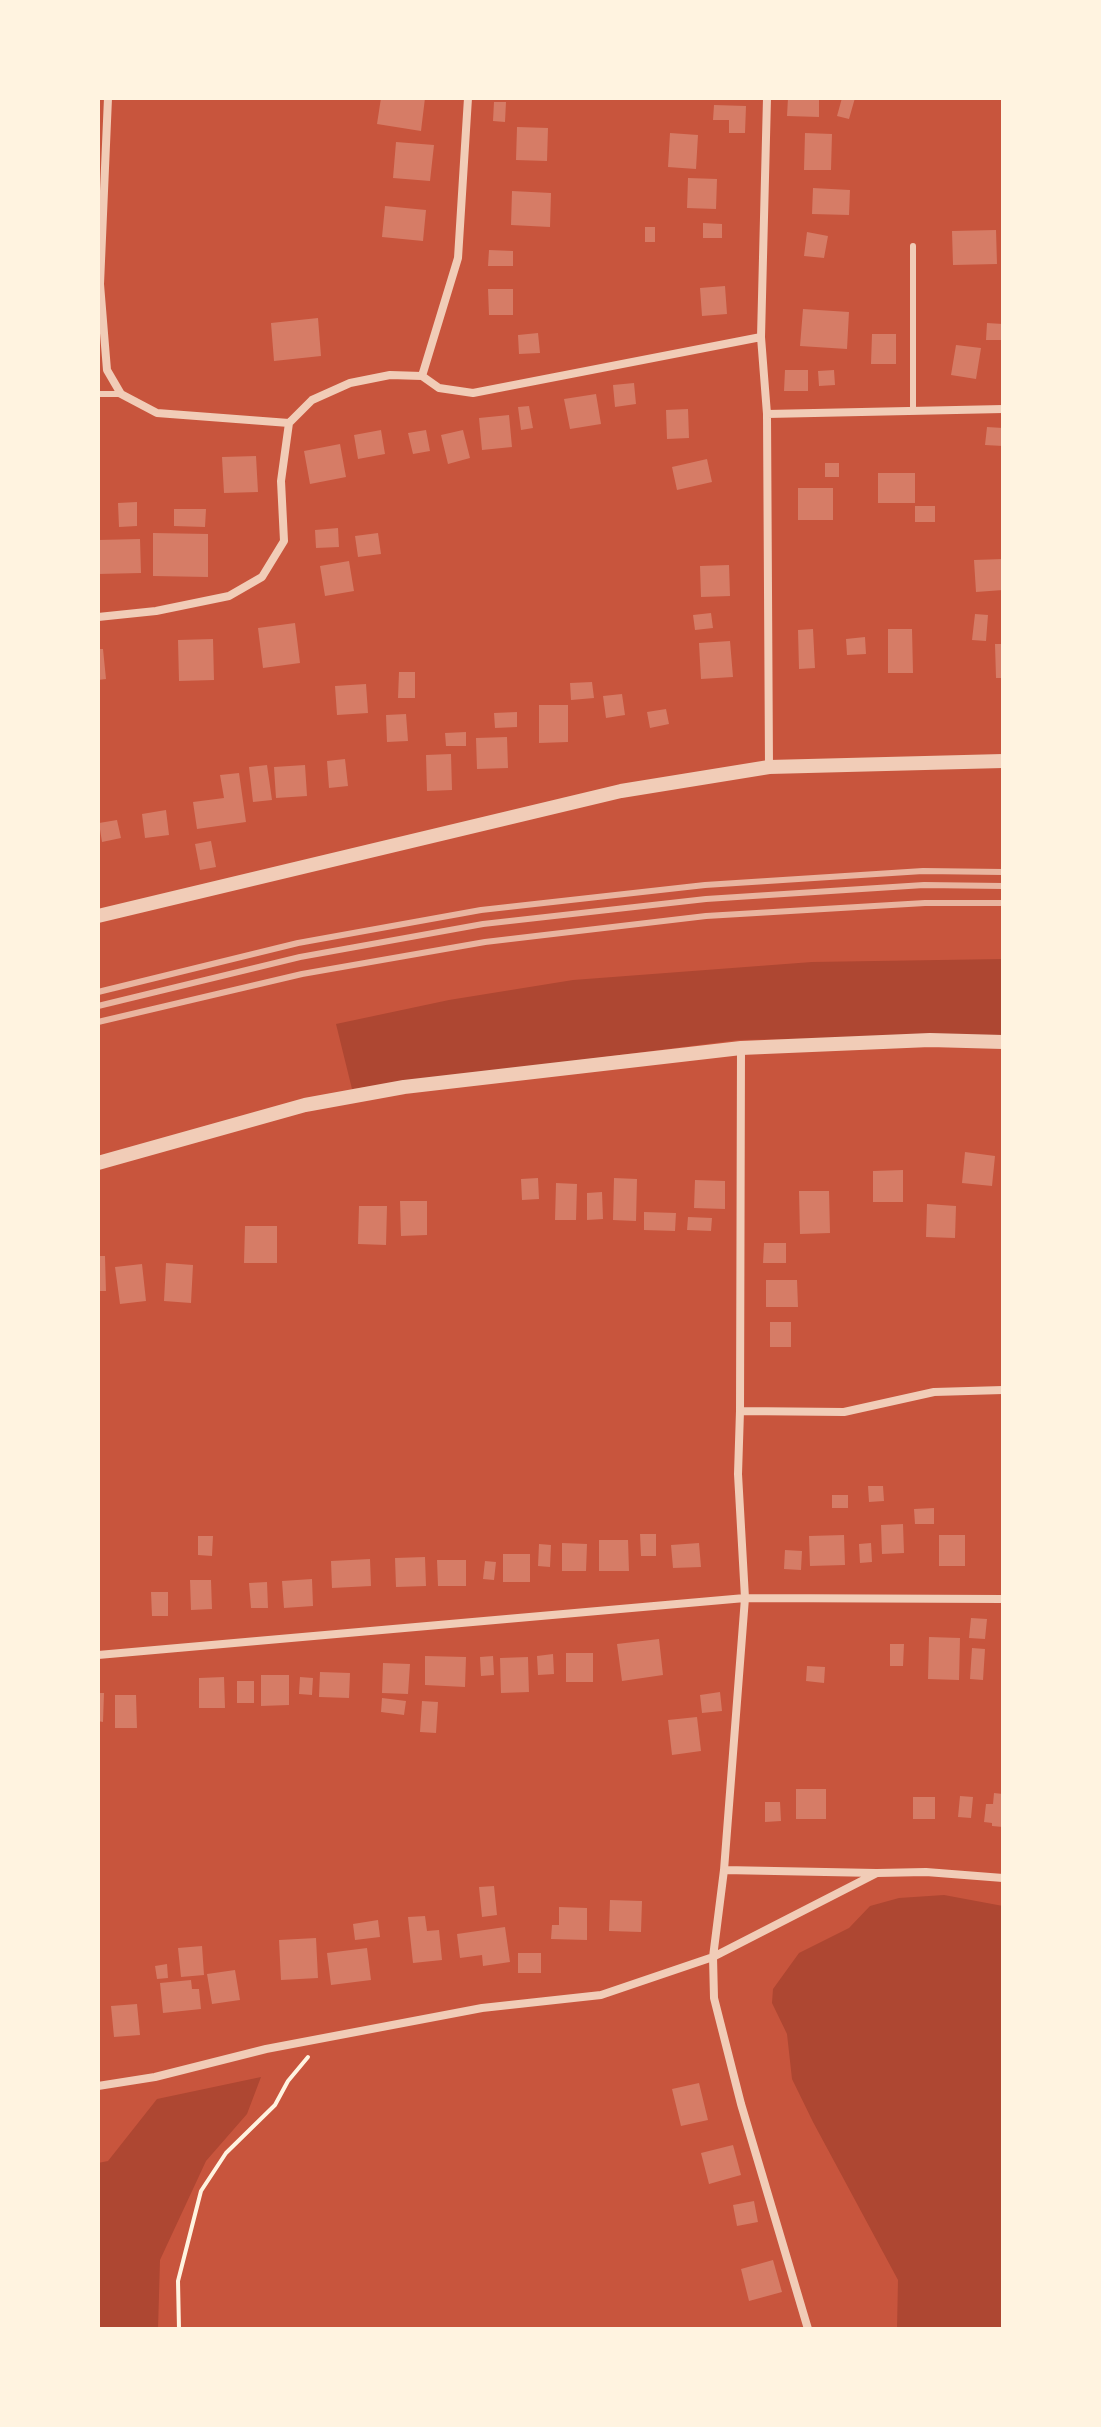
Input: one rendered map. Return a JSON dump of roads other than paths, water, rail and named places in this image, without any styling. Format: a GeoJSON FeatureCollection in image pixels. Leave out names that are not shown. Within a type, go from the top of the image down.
{"type":"FeatureCollection","features":[{"type":"Feature","properties":{"kind":"street"},"geometry":{"type":"LineString","coordinates":[[108,98],[100,284],[107,370],[121,394],[157,413],[289,423]]}},
{"type":"Feature","properties":{"kind":"street"},"geometry":{"type":"LineString","coordinates":[[422,376],[458,258],[468,98]]}},
{"type":"Feature","properties":{"kind":"street"},"geometry":{"type":"LineString","coordinates":[[767,98],[761,337],[767,414],[769,767]]}},
{"type":"Feature","properties":{"kind":"street"},"geometry":{"type":"LineString","coordinates":[[98,617],[156,611],[229,596],[262,577],[284,541],[281,481],[289,423],[312,400],[350,383],[390,375],[422,376],[439,388],[473,393],[761,337]]}},
{"type":"Feature","properties":{"kind":"street"},"geometry":{"type":"LineString","coordinates":[[767,414],[1003,409]]}},
{"type":"Feature","properties":{"kind":"street"},"geometry":{"type":"LineString","coordinates":[[98,916],[621,791],[769,767],[1003,761]]}},
{"type":"Feature","properties":{"kind":"street"},"geometry":{"type":"LineString","coordinates":[[98,1163],[305,1105],[390,1089],[741,1048],[930,1040],[1003,1042]]}},
{"type":"Feature","properties":{"kind":"street"},"geometry":{"type":"LineString","coordinates":[[741,1048],[738,1474],[745,1598],[724,1870],[713,1957],[714,1998],[737,2089],[808,2329]]}},
{"type":"Feature","properties":{"kind":"street"},"geometry":{"type":"LineString","coordinates":[[740,1411],[844,1412],[934,1392],[1003,1390]]}},
{"type":"Feature","properties":{"kind":"street"},"geometry":{"type":"LineString","coordinates":[[98,1655],[745,1598],[1003,1599]]}},
{"type":"Feature","properties":{"kind":"street"},"geometry":{"type":"LineString","coordinates":[[724,1870],[926,1872],[1003,1878]]}},
{"type":"Feature","properties":{"kind":"street"},"geometry":{"type":"LineString","coordinates":[[98,2086],[155,2077],[266,2049],[482,2008],[601,1995],[713,1957],[877,1873]]}},
{"type":"Feature","properties":{"kind":"lane"},"geometry":{"type":"LineString","coordinates":[[913,246],[913,411]]}},
{"type":"Feature","properties":{"kind":"lane"},"geometry":{"type":"LineString","coordinates":[[98,394],[121,394]]}},
{"type":"Feature","properties":{"kind":"railway"},"geometry":{"type":"LineString","coordinates":[[98,992],[298,943],[481,910],[705,885],[923,871],[1003,872]]}},
{"type":"Feature","properties":{"kind":"railway"},"geometry":{"type":"LineString","coordinates":[[98,1006],[300,957],[483,924],[706,899],[924,885],[1003,886]]}},
{"type":"Feature","properties":{"kind":"railway"},"geometry":{"type":"LineString","coordinates":[[98,1022],[302,974],[485,942],[706,916],[925,903],[1003,903]]}}]}
